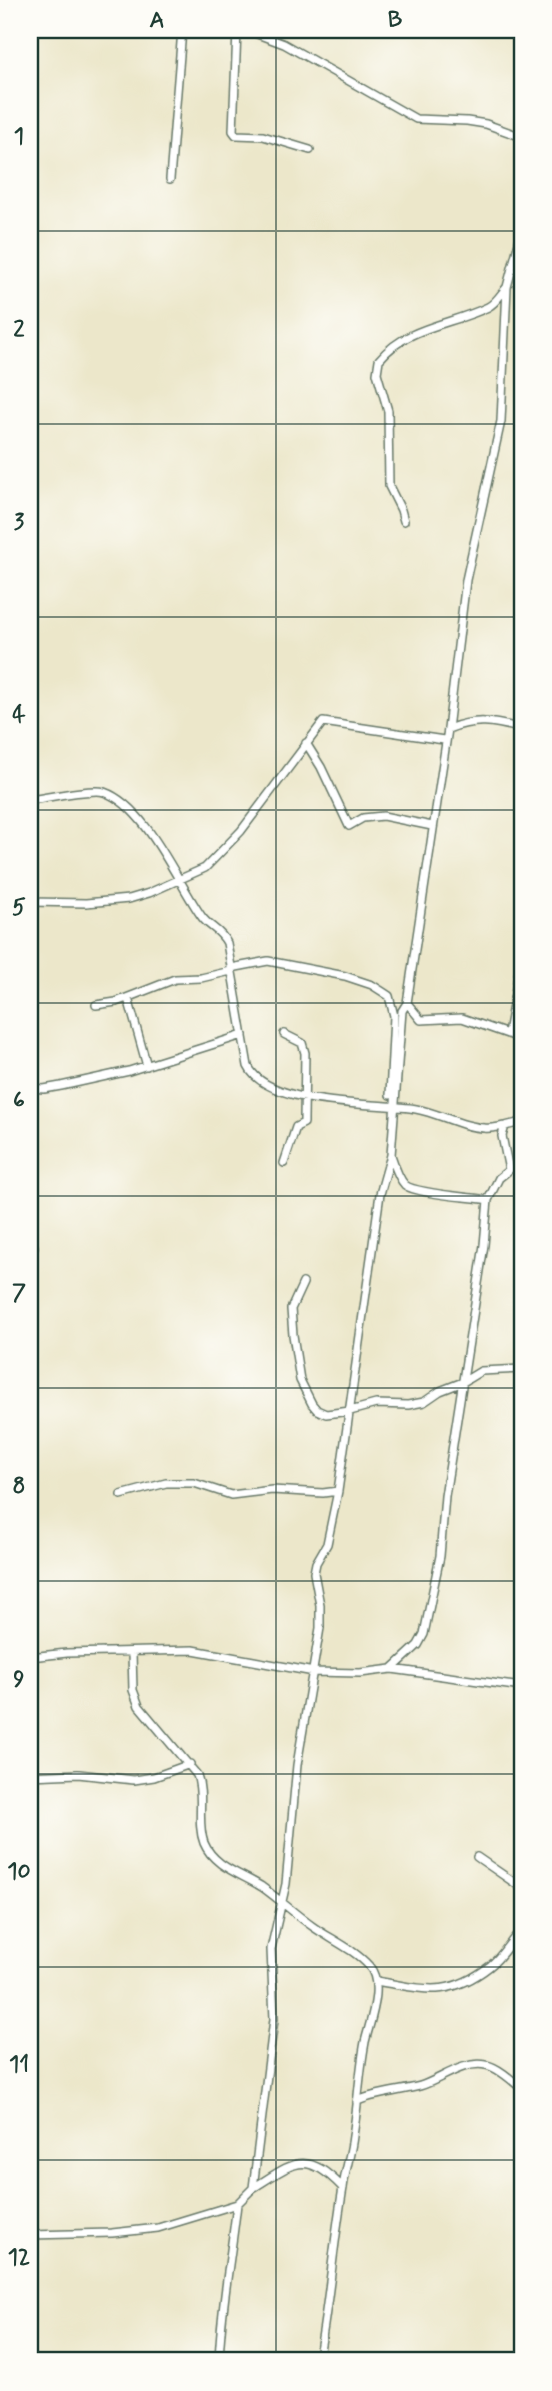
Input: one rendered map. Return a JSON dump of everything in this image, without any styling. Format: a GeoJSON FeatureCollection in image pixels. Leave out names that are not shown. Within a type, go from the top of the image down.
{"type":"FeatureCollection","features":[{"type":"Feature","properties":{"kind":"street"},"geometry":{"type":"LineString","coordinates":[[170,178],[182,30]]}},
{"type":"Feature","properties":{"kind":"street"},"geometry":{"type":"LineString","coordinates":[[228,30],[254,31],[284,44],[416,119],[477,122],[522,137]]}},
{"type":"Feature","properties":{"kind":"street"},"geometry":{"type":"LineString","coordinates":[[237,31],[233,131],[236,135],[263,136],[310,150]]}},
{"type":"Feature","properties":{"kind":"street"},"geometry":{"type":"LineString","coordinates":[[392,1108],[402,1011],[407,1003],[444,740],[448,729],[466,580],[501,421],[507,287],[522,231]]}},
{"type":"Feature","properties":{"kind":"street"},"geometry":{"type":"LineString","coordinates":[[404,522],[388,479],[388,411],[377,373],[379,359],[415,332],[489,307],[507,287]]}},
{"type":"Feature","properties":{"kind":"street"},"geometry":{"type":"LineString","coordinates":[[448,729],[469,721],[490,722],[522,729]]}},
{"type":"Feature","properties":{"kind":"street"},"geometry":{"type":"LineString","coordinates":[[30,902],[86,903],[129,899],[205,868],[241,831],[323,722],[444,740]]}},
{"type":"Feature","properties":{"kind":"street"},"geometry":{"type":"LineString","coordinates":[[306,743],[321,767],[349,825],[363,818],[383,816],[432,826]]}},
{"type":"Feature","properties":{"kind":"street"},"geometry":{"type":"LineString","coordinates":[[30,800],[101,790],[122,800],[162,849],[204,920],[222,933],[227,943],[248,1066],[252,1074],[293,1095],[349,1104],[416,1109],[483,1128],[522,1122]]}},
{"type":"Feature","properties":{"kind":"street"},"geometry":{"type":"LineString","coordinates":[[508,1033],[522,955]]}},
{"type":"Feature","properties":{"kind":"street"},"geometry":{"type":"LineString","coordinates":[[96,1005],[128,998],[175,979],[201,978],[268,961],[345,976],[373,985],[388,996],[394,1026],[391,1155],[380,1194],[338,1492],[327,1544],[316,1563],[314,1573],[320,1605],[320,1628],[297,1765],[288,1871],[271,1949],[274,2019],[253,2188]]}},
{"type":"Feature","properties":{"kind":"street"},"geometry":{"type":"LineString","coordinates":[[128,998],[147,1066]]}},
{"type":"Feature","properties":{"kind":"street"},"geometry":{"type":"LineString","coordinates":[[407,1003],[421,1020],[462,1018],[522,1039]]}},
{"type":"Feature","properties":{"kind":"street"},"geometry":{"type":"LineString","coordinates":[[284,1034],[304,1046],[304,1123],[296,1127],[284,1163]]}},
{"type":"Feature","properties":{"kind":"street"},"geometry":{"type":"LineString","coordinates":[[30,1088],[61,1086],[147,1066],[243,1035]]}},
{"type":"Feature","properties":{"kind":"street"},"geometry":{"type":"LineString","coordinates":[[392,1669],[418,1645],[424,1633],[440,1556],[445,1496],[484,1245],[488,1200],[499,1178],[509,1170],[502,1136],[505,1126]]}},
{"type":"Feature","properties":{"kind":"street"},"geometry":{"type":"LineString","coordinates":[[391,1155],[402,1182],[407,1187],[488,1200]]}},
{"type":"Feature","properties":{"kind":"street"},"geometry":{"type":"LineString","coordinates":[[30,1238],[34,1247]]}},
{"type":"Feature","properties":{"kind":"street"},"geometry":{"type":"LineString","coordinates":[[303,1283],[293,1301],[291,1319],[300,1380],[317,1410],[326,1414],[376,1404],[408,1405],[424,1402],[440,1391],[487,1370],[522,1369]]}},
{"type":"Feature","properties":{"kind":"street"},"geometry":{"type":"LineString","coordinates":[[121,1495],[166,1483],[194,1483],[231,1495],[272,1490],[338,1492]]}},
{"type":"Feature","properties":{"kind":"street"},"geometry":{"type":"LineString","coordinates":[[30,1657],[67,1653],[193,1650],[314,1672],[360,1673],[392,1669],[522,1687]]}},
{"type":"Feature","properties":{"kind":"street"},"geometry":{"type":"LineString","coordinates":[[132,1653],[133,1689],[139,1706],[190,1764],[201,1786],[202,1835],[212,1855],[227,1868],[262,1887],[368,1965],[376,1981],[359,2074],[353,2139],[342,2188],[328,2304],[317,2361]]}},
{"type":"Feature","properties":{"kind":"street"},"geometry":{"type":"LineString","coordinates":[[30,1776],[79,1774],[134,1780],[154,1777],[190,1764]]}},
{"type":"Feature","properties":{"kind":"street"},"geometry":{"type":"LineString","coordinates":[[477,1857],[522,1888]]}},
{"type":"Feature","properties":{"kind":"street"},"geometry":{"type":"LineString","coordinates":[[376,1981],[435,1990],[451,1989],[492,1965],[522,1929]]}},
{"type":"Feature","properties":{"kind":"street"},"geometry":{"type":"LineString","coordinates":[[358,2102],[366,2097],[423,2085],[474,2065],[487,2065],[522,2089]]}},
{"type":"Feature","properties":{"kind":"street"},"geometry":{"type":"LineString","coordinates":[[30,2235],[113,2233],[158,2228],[237,2204],[253,2188],[296,2164],[308,2162],[329,2174],[342,2188]]}},
{"type":"Feature","properties":{"kind":"street"},"geometry":{"type":"LineString","coordinates":[[219,2361],[221,2311],[230,2269],[237,2204]]}}]}
